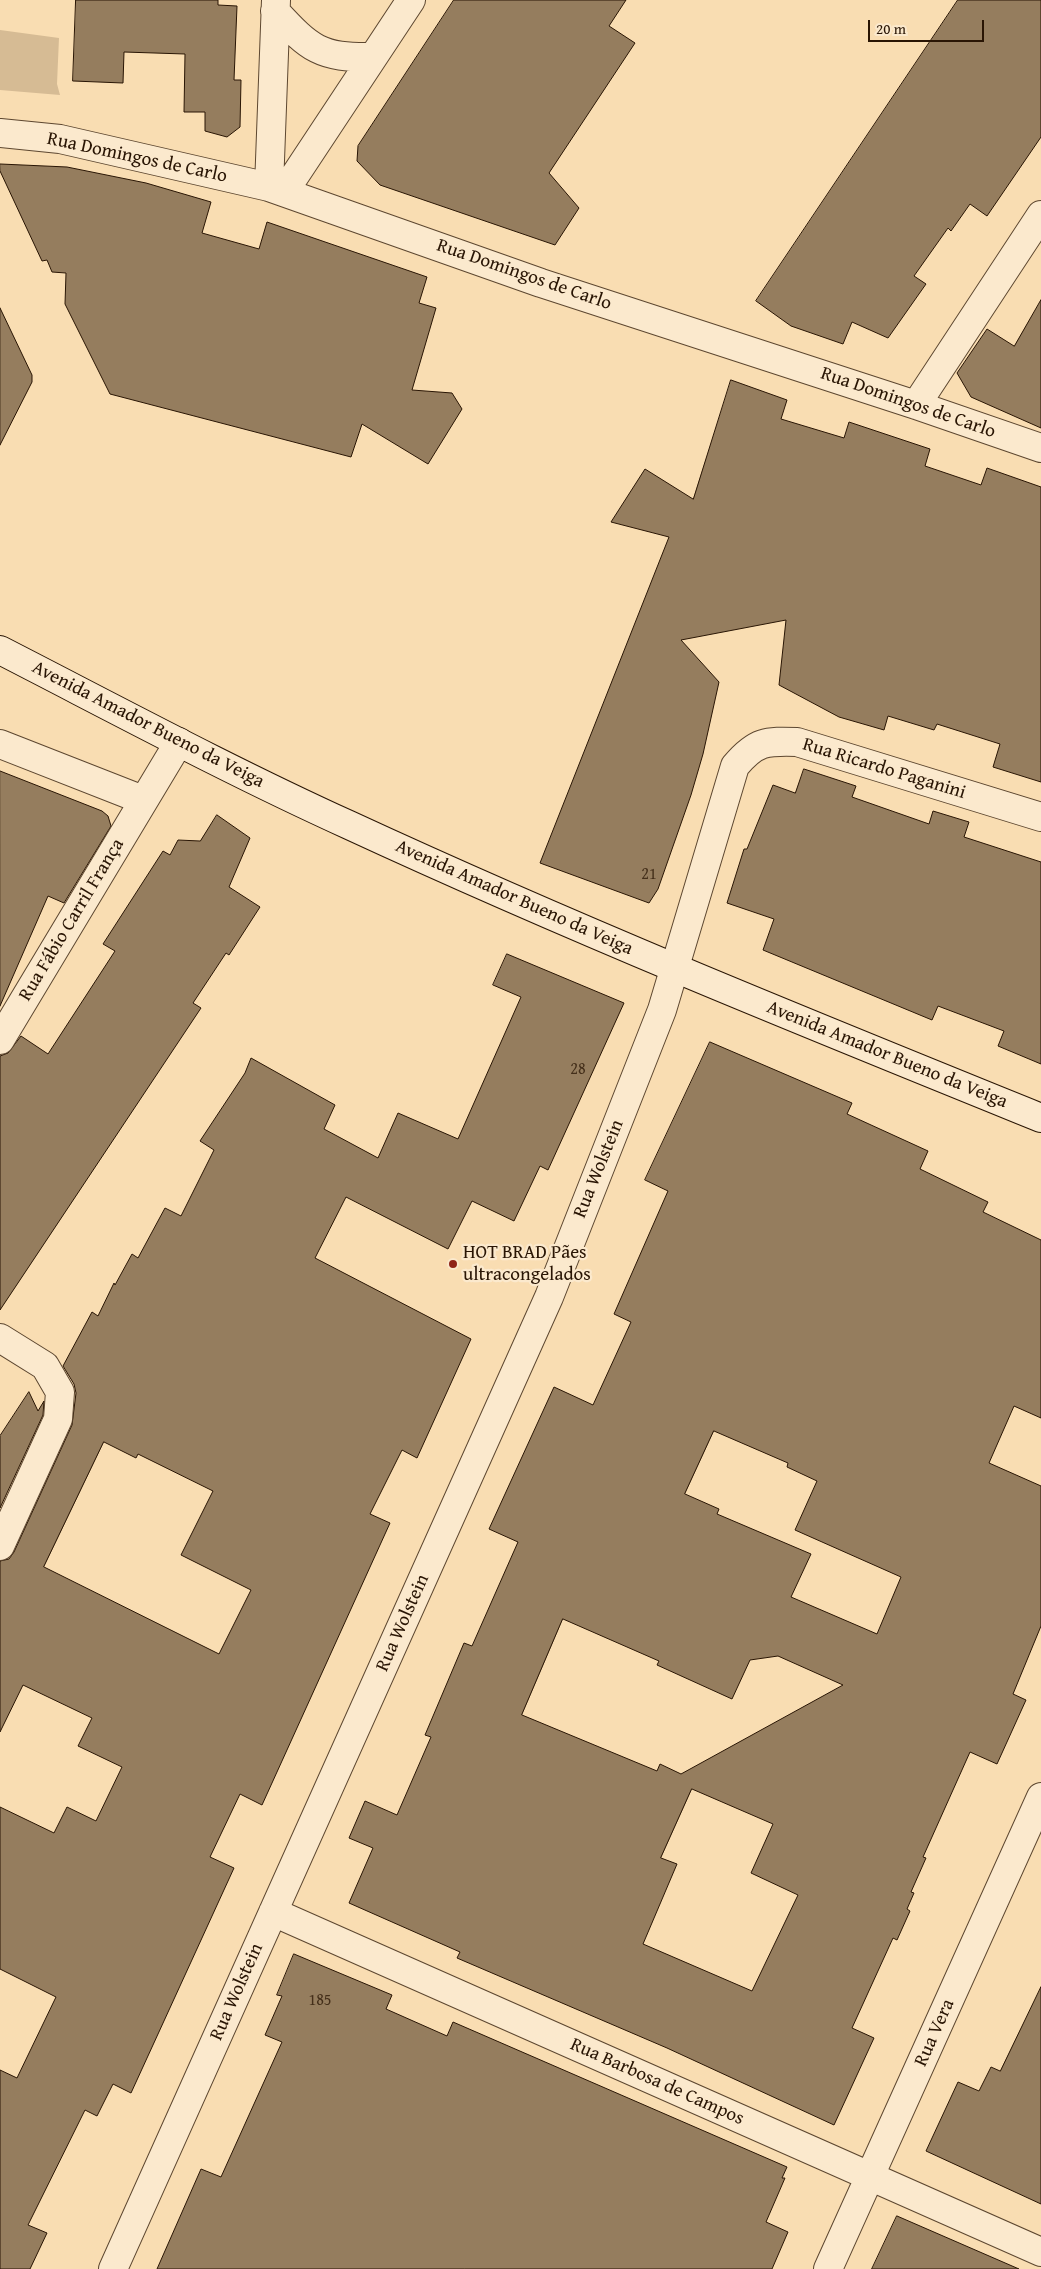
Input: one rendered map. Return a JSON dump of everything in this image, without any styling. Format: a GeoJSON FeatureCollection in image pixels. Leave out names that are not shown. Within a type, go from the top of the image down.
{"type":"FeatureCollection","features":[{"type":"Feature","properties":{"kind":"street"},"geometry":{"type":"LineString","coordinates":[[277,189],[373,57],[411,0]]}},
{"type":"Feature","properties":{"kind":"street"},"geometry":{"type":"LineString","coordinates":[[275,6],[302,40],[319,51],[347,58],[373,57]]}},
{"type":"Feature","properties":{"kind":"street"},"geometry":{"type":"LineString","coordinates":[[275,6],[277,189]]}},
{"type":"Feature","properties":{"kind":"street","name":"Rua Domingos de Carlo"},"geometry":{"type":"LineString","coordinates":[[0,133],[60,139],[277,189],[541,283],[916,405],[1041,448]]}},
{"type":"Feature","properties":{"kind":"street"},"geometry":{"type":"LineString","coordinates":[[916,405],[1041,215]]}},
{"type":"Feature","properties":{"kind":"street","name":"Avenida Amador Bueno da Veiga"},"geometry":{"type":"LineString","coordinates":[[0,650],[179,742],[347,825],[673,969],[1041,1118]]}},
{"type":"Feature","properties":{"kind":"street","name":"Rua Ricardo Paganini"},"geometry":{"type":"LineString","coordinates":[[673,969],[734,766],[748,750],[770,741],[798,742],[1041,817]]}},
{"type":"Feature","properties":{"kind":"street","name":"Rua Fábio Carril França"},"geometry":{"type":"LineString","coordinates":[[0,1040],[179,742]]}},
{"type":"Feature","properties":{"kind":"street"},"geometry":{"type":"LineString","coordinates":[[0,744],[143,800]]}},
{"type":"Feature","properties":{"kind":"street","name":"Rua Wolstein"},"geometry":{"type":"LineString","coordinates":[[113,2269],[549,1297],[662,1010],[673,969]]}},
{"type":"Feature","properties":{"kind":"street"},"geometry":{"type":"LineString","coordinates":[[0,1338],[45,1366],[60,1392],[58,1418],[0,1546]]}},
{"type":"Feature","properties":{"kind":"street","name":"Rua Vera"},"geometry":{"type":"LineString","coordinates":[[828,2269],[1041,1797]]}},
{"type":"Feature","properties":{"kind":"street","name":"Rua Barbosa de Campos"},"geometry":{"type":"LineString","coordinates":[[273,1912],[1041,2252]]}},
{"type":"Feature","properties":{"kind":"shaded area"},"geometry":{"type":"Polygon","coordinates":[[[0,30],[59,38],[57,84],[60,95],[0,90],[0,30]]]}},
{"type":"Feature","properties":{"kind":"building"},"geometry":{"type":"Polygon","coordinates":[[[76,0],[218,0],[218,5],[237,6],[234,80],[241,80],[240,127],[227,137],[205,131],[205,112],[184,112],[185,54],[124,52],[123,83],[73,81],[76,0]]]}},
{"type":"Feature","properties":{"kind":"building"},"geometry":{"type":"Polygon","coordinates":[[[454,0],[626,0],[609,26],[635,43],[549,173],[579,208],[555,245],[380,185],[357,161],[358,146],[454,0]]]}},
{"type":"Feature","properties":{"kind":"building"},"geometry":{"type":"Polygon","coordinates":[[[958,0],[1041,0],[1041,137],[987,216],[970,204],[951,231],[948,228],[914,276],[926,284],[888,338],[852,322],[843,344],[791,326],[756,301],[958,0]]]}},
{"type":"Feature","properties":{"kind":"building"},"geometry":{"type":"Polygon","coordinates":[[[0,164],[67,167],[146,183],[211,202],[202,233],[259,249],[267,222],[427,277],[419,303],[436,308],[412,390],[452,393],[462,409],[428,464],[362,424],[351,457],[110,394],[65,304],[66,273],[52,272],[47,260],[42,261],[0,171],[0,164]]]}},
{"type":"Feature","properties":{"kind":"building"},"geometry":{"type":"Polygon","coordinates":[[[1041,300],[1041,428],[971,397],[957,373],[987,329],[1014,346],[1041,300]]]}},
{"type":"Feature","properties":{"kind":"building"},"geometry":{"type":"Polygon","coordinates":[[[0,308],[32,375],[32,382],[0,445],[0,308]]]}},
{"type":"Feature","properties":{"kind":"building"},"geometry":{"type":"Polygon","coordinates":[[[731,380],[787,400],[781,419],[844,438],[849,422],[930,449],[925,466],[981,485],[987,468],[1041,487],[1041,782],[993,767],[1000,744],[937,724],[934,730],[888,716],[884,730],[839,717],[779,685],[786,620],[681,640],[719,682],[703,754],[691,795],[658,889],[649,903],[540,863],[669,537],[611,522],[645,469],[693,499],[731,380]]]}},
{"type":"Feature","properties":{"kind":"building"},"geometry":{"type":"Polygon","coordinates":[[[804,769],[856,786],[852,797],[929,824],[933,811],[969,822],[964,837],[1041,862],[1041,1064],[998,1046],[1004,1031],[938,1006],[932,1020],[763,950],[774,919],[727,903],[744,849],[747,849],[773,785],[795,793],[804,769]]]}},
{"type":"Feature","properties":{"kind":"building"},"geometry":{"type":"Polygon","coordinates":[[[0,771],[102,811],[108,816],[111,826],[64,903],[48,896],[0,1006],[0,771]]]}},
{"type":"Feature","properties":{"kind":"building"},"geometry":{"type":"Polygon","coordinates":[[[217,815],[250,838],[229,887],[260,907],[229,955],[226,953],[193,1003],[201,1008],[0,1310],[0,1056],[8,1053],[21,1036],[48,1054],[115,951],[103,944],[163,851],[170,855],[178,840],[200,841],[217,815]]]}},
{"type":"Feature","properties":{"kind":"building"},"geometry":{"type":"Polygon","coordinates":[[[507,954],[624,1003],[548,1170],[540,1166],[514,1221],[472,1201],[448,1249],[346,1197],[315,1258],[471,1339],[417,1458],[402,1450],[370,1514],[390,1523],[262,1805],[240,1794],[210,1857],[234,1868],[131,2093],[113,2084],[97,2116],[85,2110],[28,2225],[47,2233],[30,2269],[0,2269],[0,2070],[17,2078],[56,1997],[0,1969],[0,1807],[54,1833],[67,1807],[96,1821],[122,1767],[78,1746],[92,1718],[23,1685],[0,1732],[0,1561],[9,1559],[14,1552],[72,1425],[76,1393],[74,1384],[63,1366],[92,1312],[98,1316],[114,1283],[115,1285],[132,1254],[138,1258],[165,1208],[181,1216],[214,1150],[200,1141],[245,1073],[251,1058],[335,1105],[324,1129],[378,1158],[398,1113],[458,1139],[521,997],[493,985],[507,954]],[[104,1442],[44,1567],[219,1654],[251,1590],[181,1555],[213,1491],[138,1454],[136,1458],[104,1442]]]}},
{"type":"Feature","properties":{"kind":"building"},"geometry":{"type":"Polygon","coordinates":[[[710,1042],[852,1103],[847,1114],[928,1151],[920,1169],[988,1202],[983,1212],[1041,1240],[1041,1418],[1014,1406],[989,1463],[1041,1486],[1041,1626],[1013,1694],[1026,1700],[997,1764],[970,1752],[923,1857],[926,1858],[911,1892],[914,1893],[907,1909],[910,1911],[897,1940],[893,1938],[852,2028],[874,2038],[834,2125],[667,2048],[457,1958],[460,1952],[349,1903],[373,1848],[349,1838],[365,1801],[397,1815],[431,1737],[425,1735],[464,1643],[472,1646],[518,1542],[489,1529],[554,1387],[593,1405],[631,1322],[614,1314],[668,1191],[645,1180],[710,1042]],[[714,1431],[685,1494],[719,1509],[717,1514],[811,1554],[791,1597],[877,1634],[901,1577],[795,1530],[817,1481],[787,1467],[788,1463],[714,1431]],[[563,1619],[522,1715],[657,1771],[660,1764],[681,1774],[843,1685],[778,1656],[750,1660],[732,1699],[657,1665],[659,1661],[563,1619]],[[692,1789],[661,1858],[677,1864],[643,1944],[752,1991],[798,1895],[751,1873],[773,1824],[692,1789]]]}},
{"type":"Feature","properties":{"kind":"building"},"geometry":{"type":"Polygon","coordinates":[[[29,1392],[38,1411],[44,1401],[43,1415],[0,1508],[0,1436],[29,1392]]]}},
{"type":"Feature","properties":{"kind":"building"},"geometry":{"type":"Polygon","coordinates":[[[294,1954],[392,1995],[386,2009],[447,2036],[453,2022],[787,2167],[782,2178],[785,2178],[766,2222],[788,2232],[772,2269],[157,2269],[201,2169],[221,2177],[282,2042],[265,2035],[282,1996],[277,1995],[294,1954]]]}},
{"type":"Feature","properties":{"kind":"building"},"geometry":{"type":"Polygon","coordinates":[[[1041,1987],[1041,2204],[926,2151],[958,2082],[979,2091],[991,2067],[1000,2071],[1041,1987]]]}},
{"type":"Feature","properties":{"kind":"building"},"geometry":{"type":"Polygon","coordinates":[[[897,2216],[1019,2269],[872,2269],[897,2216]]]}},
{"type":"Feature","properties":{"kind":"place","name":"HOT BRAD Pães ultracongelados"},"geometry":{"type":"Point","coordinates":[453,1264]}}]}
